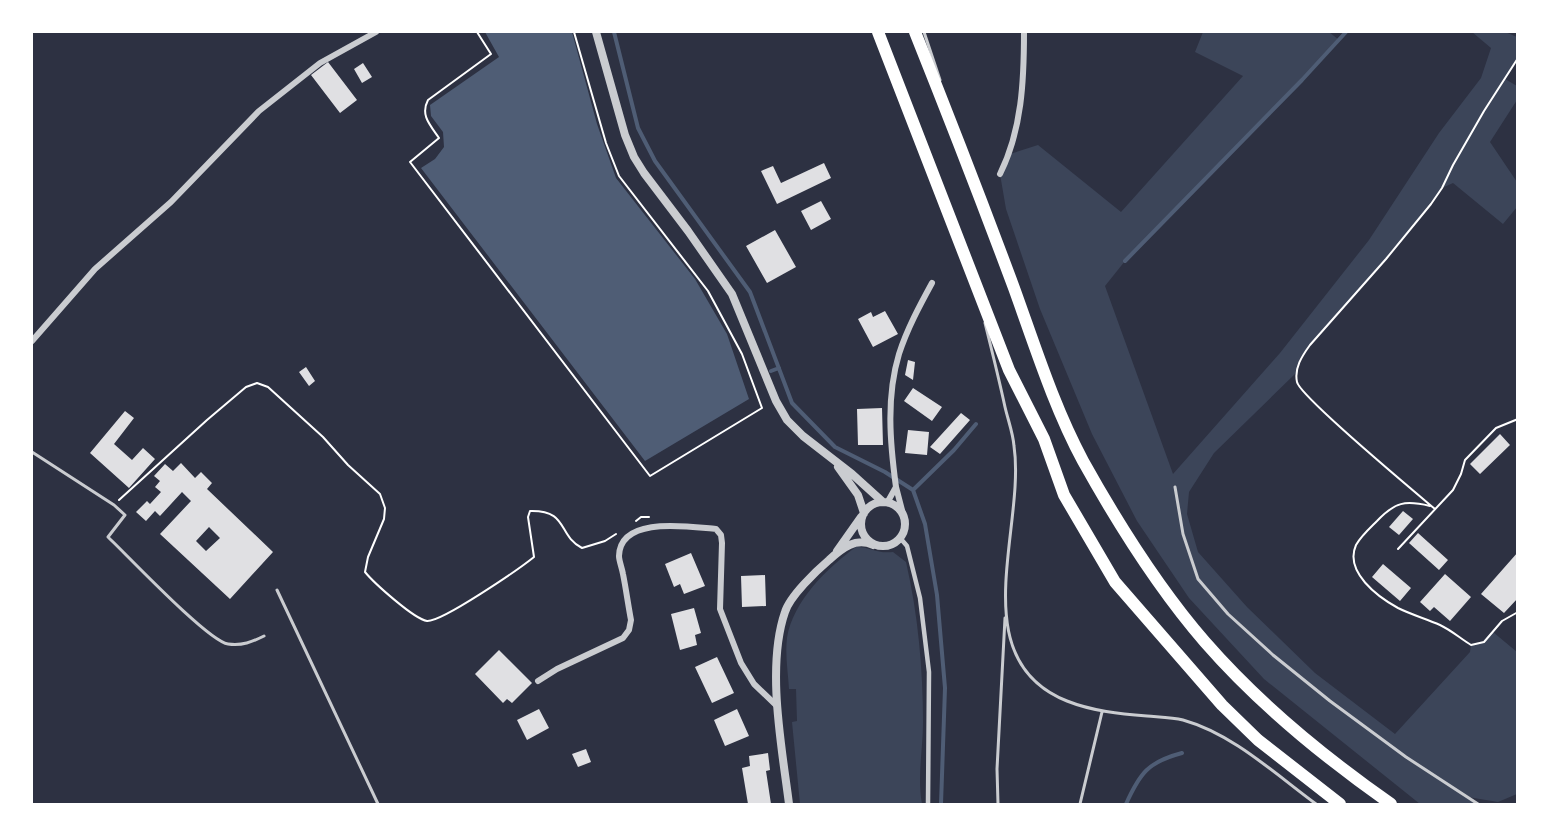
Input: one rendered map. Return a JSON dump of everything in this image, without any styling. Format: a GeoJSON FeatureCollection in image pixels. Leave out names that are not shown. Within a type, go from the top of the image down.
{"type":"FeatureCollection","features":[{"type":"Feature","properties":{"kind":"highway"},"geometry":{"type":"LineString","coordinates":[[878,32],[1009,370],[1044,439],[1064,495],[1116,582],[1222,705],[1257,740],[1340,804]]}},
{"type":"Feature","properties":{"kind":"highway"},"geometry":{"type":"LineString","coordinates":[[915,32],[977,187],[1062,413],[1083,460],[1152,574],[1205,642],[1261,700],[1351,777],[1391,804]]}},
{"type":"Feature","properties":{"kind":"street"},"geometry":{"type":"LineString","coordinates":[[32,341],[96,269],[171,202],[259,111],[320,63],[376,32]]}},
{"type":"Feature","properties":{"kind":"street"},"geometry":{"type":"LineString","coordinates":[[596,32],[625,135],[634,158],[732,294],[776,401],[787,420],[834,462],[885,502],[897,507],[903,514]]}},
{"type":"Feature","properties":{"kind":"street"},"geometry":{"type":"LineString","coordinates":[[1000,174],[1010,154],[1017,123],[1024,72],[1024,32]]}},
{"type":"Feature","properties":{"kind":"street"},"geometry":{"type":"LineString","coordinates":[[789,804],[778,706],[777,652],[785,610],[809,579],[836,554],[863,540],[873,545],[888,546],[901,538],[906,527],[893,468],[890,437],[891,398],[899,354],[932,283]]}},
{"type":"Feature","properties":{"kind":"street"},"geometry":{"type":"LineString","coordinates":[[834,462],[858,495],[863,514],[861,523],[863,535],[873,545]]}},
{"type":"Feature","properties":{"kind":"street"},"geometry":{"type":"LineString","coordinates":[[836,554],[870,506],[885,502],[896,487]]}},
{"type":"Feature","properties":{"kind":"street"},"geometry":{"type":"LineString","coordinates":[[538,681],[557,669],[623,638],[631,620],[619,555],[622,543],[630,535],[644,528],[655,526],[716,529],[723,543],[720,609],[741,663],[754,684],[778,706]]}},
{"type":"Feature","properties":{"kind":"street"},"geometry":{"type":"LineString","coordinates":[[901,538],[907,546],[920,598],[929,672],[928,804]]}},
{"type":"Feature","properties":{"kind":"lane"},"geometry":{"type":"LineString","coordinates":[[924,32],[977,187]]}},
{"type":"Feature","properties":{"kind":"lane"},"geometry":{"type":"LineString","coordinates":[[974,278],[1015,447],[1016,481],[1008,545],[997,769],[998,804]]}},
{"type":"Feature","properties":{"kind":"lane"},"geometry":{"type":"LineString","coordinates":[[32,452],[114,505],[125,515],[108,537],[206,631],[227,644],[247,644],[264,636]]}},
{"type":"Feature","properties":{"kind":"lane"},"geometry":{"type":"LineString","coordinates":[[1175,487],[1184,534],[1198,579],[1228,614],[1273,655],[1330,701],[1406,757],[1478,804]]}},
{"type":"Feature","properties":{"kind":"lane"},"geometry":{"type":"LineString","coordinates":[[277,590],[378,804]]}},
{"type":"Feature","properties":{"kind":"lane"},"geometry":{"type":"LineString","coordinates":[[1005,614],[1016,657],[1038,685],[1066,701],[1102,712],[1181,719],[1206,729],[1247,753],[1316,804]]}},
{"type":"Feature","properties":{"kind":"lane"},"geometry":{"type":"LineString","coordinates":[[1080,804],[1102,712]]}},
{"type":"Feature","properties":{"kind":"path"},"geometry":{"type":"LineString","coordinates":[[477,32],[491,54],[428,99],[424,108],[426,120],[439,138],[410,162],[650,476],[762,408],[742,354],[708,291],[619,176],[606,143],[574,32]]}},
{"type":"Feature","properties":{"kind":"path"},"geometry":{"type":"LineString","coordinates":[[1434,508],[1327,415],[1297,385],[1296,374],[1300,358],[1310,345],[1386,259],[1442,188],[1453,165],[1518,58]]}},
{"type":"Feature","properties":{"kind":"path"},"geometry":{"type":"LineString","coordinates":[[114,505],[207,420],[246,387],[257,383],[268,387],[380,494],[385,508],[384,519],[365,565],[365,572],[373,582],[414,615],[427,621],[446,616],[534,557],[528,517],[530,511],[552,514],[582,549],[605,541],[623,531]]}},
{"type":"Feature","properties":{"kind":"path"},"geometry":{"type":"LineString","coordinates":[[1398,549],[1453,490],[1465,459],[1496,428],[1518,419]]}},
{"type":"Feature","properties":{"kind":"path"},"geometry":{"type":"LineString","coordinates":[[1434,508],[1417,503],[1400,503],[1387,511],[1368,530],[1356,545],[1353,557],[1357,570],[1366,585],[1398,607],[1443,626],[1472,645],[1484,642],[1502,621],[1518,612]]}},
{"type":"Feature","properties":{"kind":"path"},"geometry":{"type":"LineString","coordinates":[[632,525],[641,517],[658,517]]}},
{"type":"Feature","properties":{"kind":"shaded area"},"geometry":{"type":"Polygon","coordinates":[[[485,32],[572,32],[597,124],[616,178],[695,279],[727,334],[749,399],[645,461],[421,168],[435,159],[444,147],[443,132],[431,116],[430,105],[499,57],[485,32]]]}},
{"type":"Feature","properties":{"kind":"shaded area"},"geometry":{"type":"Polygon","coordinates":[[[1203,32],[1329,32],[1339,40],[1125,261],[1105,286],[1173,474],[1280,353],[1369,240],[1439,133],[1481,78],[1491,48],[1472,32],[1505,32],[1517,37],[1517,58],[1505,79],[1517,86],[1517,100],[1490,142],[1517,182],[1517,207],[1503,224],[1453,183],[1442,188],[1386,259],[1310,345],[1300,358],[1296,373],[1214,453],[1189,492],[1187,514],[1198,552],[1247,607],[1315,673],[1395,734],[1470,652],[1471,645],[1484,642],[1493,632],[1517,652],[1517,794],[1498,802],[1468,797],[1478,804],[1420,804],[1264,679],[1189,598],[1137,521],[1092,434],[1040,309],[1006,209],[1000,174],[1010,154],[1038,145],[1121,212],[1243,76],[1195,52],[1203,32]]]}},
{"type":"Feature","properties":{"kind":"shaded area"},"geometry":{"type":"Polygon","coordinates":[[[856,547],[893,552],[906,562],[914,601],[921,662],[923,722],[920,783],[922,804],[800,804],[792,722],[797,721],[796,689],[789,689],[786,657],[790,624],[813,586],[856,547]]]}},
{"type":"Feature","properties":{"kind":"building"},"geometry":{"type":"Polygon","coordinates":[[[328,62],[357,100],[340,113],[311,75],[328,62]]]}},
{"type":"Feature","properties":{"kind":"building"},"geometry":{"type":"Polygon","coordinates":[[[363,63],[372,77],[362,83],[354,69],[363,63]]]}},
{"type":"Feature","properties":{"kind":"building"},"geometry":{"type":"Polygon","coordinates":[[[824,163],[831,178],[777,204],[761,171],[773,166],[781,183],[824,163]]]}},
{"type":"Feature","properties":{"kind":"building"},"geometry":{"type":"Polygon","coordinates":[[[821,201],[831,219],[811,230],[801,211],[821,201]]]}},
{"type":"Feature","properties":{"kind":"building"},"geometry":{"type":"Polygon","coordinates":[[[775,230],[796,267],[767,283],[746,246],[775,230]]]}},
{"type":"Feature","properties":{"kind":"building"},"geometry":{"type":"Polygon","coordinates":[[[885,311],[898,334],[873,347],[858,319],[871,312],[873,317],[885,311]]]}},
{"type":"Feature","properties":{"kind":"building"},"geometry":{"type":"Polygon","coordinates":[[[908,360],[915,362],[913,380],[905,375],[908,360]]]}},
{"type":"Feature","properties":{"kind":"building"},"geometry":{"type":"Polygon","coordinates":[[[306,367],[315,381],[309,386],[299,372],[306,367]]]}},
{"type":"Feature","properties":{"kind":"building"},"geometry":{"type":"Polygon","coordinates":[[[913,388],[942,407],[932,421],[904,401],[913,388]]]}},
{"type":"Feature","properties":{"kind":"building"},"geometry":{"type":"Polygon","coordinates":[[[882,408],[883,445],[858,445],[857,409],[882,408]]]}},
{"type":"Feature","properties":{"kind":"building"},"geometry":{"type":"Polygon","coordinates":[[[125,411],[134,418],[114,444],[132,460],[143,448],[155,459],[129,488],[90,453],[125,411]]]}},
{"type":"Feature","properties":{"kind":"building"},"geometry":{"type":"Polygon","coordinates":[[[961,413],[970,420],[940,454],[930,447],[961,413]]]}},
{"type":"Feature","properties":{"kind":"building"},"geometry":{"type":"Polygon","coordinates":[[[908,430],[929,432],[927,455],[905,453],[908,430]]]}},
{"type":"Feature","properties":{"kind":"building"},"geometry":{"type":"Polygon","coordinates":[[[1500,434],[1510,445],[1480,474],[1470,464],[1500,434]]]}},
{"type":"Feature","properties":{"kind":"building"},"geometry":{"type":"Polygon","coordinates":[[[181,463],[195,478],[201,472],[212,483],[207,489],[273,552],[230,599],[160,534],[191,501],[182,492],[160,516],[155,511],[146,521],[136,512],[147,501],[150,504],[161,492],[155,487],[160,481],[154,476],[165,464],[173,471],[181,463]],[[209,527],[196,541],[206,551],[220,538],[209,527]]]}},
{"type":"Feature","properties":{"kind":"building"},"geometry":{"type":"Polygon","coordinates":[[[1403,511],[1413,519],[1399,535],[1389,527],[1403,511]]]}},
{"type":"Feature","properties":{"kind":"building"},"geometry":{"type":"Polygon","coordinates":[[[1418,533],[1448,560],[1439,570],[1409,543],[1418,533]]]}},
{"type":"Feature","properties":{"kind":"building"},"geometry":{"type":"Polygon","coordinates":[[[1518,552],[1518,598],[1504,613],[1481,594],[1518,552]]]}},
{"type":"Feature","properties":{"kind":"building"},"geometry":{"type":"Polygon","coordinates":[[[691,553],[705,586],[684,594],[680,584],[674,587],[665,564],[691,553]]]}},
{"type":"Feature","properties":{"kind":"building"},"geometry":{"type":"Polygon","coordinates":[[[1383,564],[1411,588],[1400,601],[1372,577],[1383,564]]]}},
{"type":"Feature","properties":{"kind":"building"},"geometry":{"type":"Polygon","coordinates":[[[1445,574],[1471,597],[1450,621],[1434,607],[1430,611],[1420,602],[1445,574]]]}},
{"type":"Feature","properties":{"kind":"building"},"geometry":{"type":"Polygon","coordinates":[[[765,575],[766,606],[742,607],[741,576],[765,575]]]}},
{"type":"Feature","properties":{"kind":"building"},"geometry":{"type":"Polygon","coordinates":[[[694,608],[701,633],[695,635],[697,645],[680,650],[671,614],[694,608]]]}},
{"type":"Feature","properties":{"kind":"building"},"geometry":{"type":"Polygon","coordinates":[[[499,650],[532,683],[512,703],[507,699],[503,703],[475,674],[499,650]]]}},
{"type":"Feature","properties":{"kind":"building"},"geometry":{"type":"Polygon","coordinates":[[[717,657],[734,693],[712,703],[695,667],[717,657]]]}},
{"type":"Feature","properties":{"kind":"building"},"geometry":{"type":"Polygon","coordinates":[[[539,709],[549,728],[527,740],[517,720],[539,709]]]}},
{"type":"Feature","properties":{"kind":"building"},"geometry":{"type":"Polygon","coordinates":[[[737,709],[749,736],[725,746],[714,720],[737,709]]]}},
{"type":"Feature","properties":{"kind":"building"},"geometry":{"type":"Polygon","coordinates":[[[586,749],[591,762],[578,767],[572,754],[586,749]]]}},
{"type":"Feature","properties":{"kind":"building"},"geometry":{"type":"Polygon","coordinates":[[[768,753],[770,770],[766,771],[771,804],[748,804],[742,768],[750,766],[749,756],[768,753]]]}},
{"type":"Feature","properties":{"kind":"waterway"},"geometry":{"type":"LineString","coordinates":[[614,32],[638,128],[655,161],[750,292],[792,403],[835,447],[885,472],[913,490],[925,524],[937,595],[945,688],[941,804]]}},
{"type":"Feature","properties":{"kind":"waterway"},"geometry":{"type":"LineString","coordinates":[[1125,261],[1346,32]]}},
{"type":"Feature","properties":{"kind":"waterway"},"geometry":{"type":"LineString","coordinates":[[771,371],[779,368]]}},
{"type":"Feature","properties":{"kind":"waterway"},"geometry":{"type":"LineString","coordinates":[[913,490],[954,450],[976,424]]}},
{"type":"Feature","properties":{"kind":"waterway"},"geometry":{"type":"LineString","coordinates":[[1126,804],[1146,770],[1161,760],[1182,753]]}}]}
